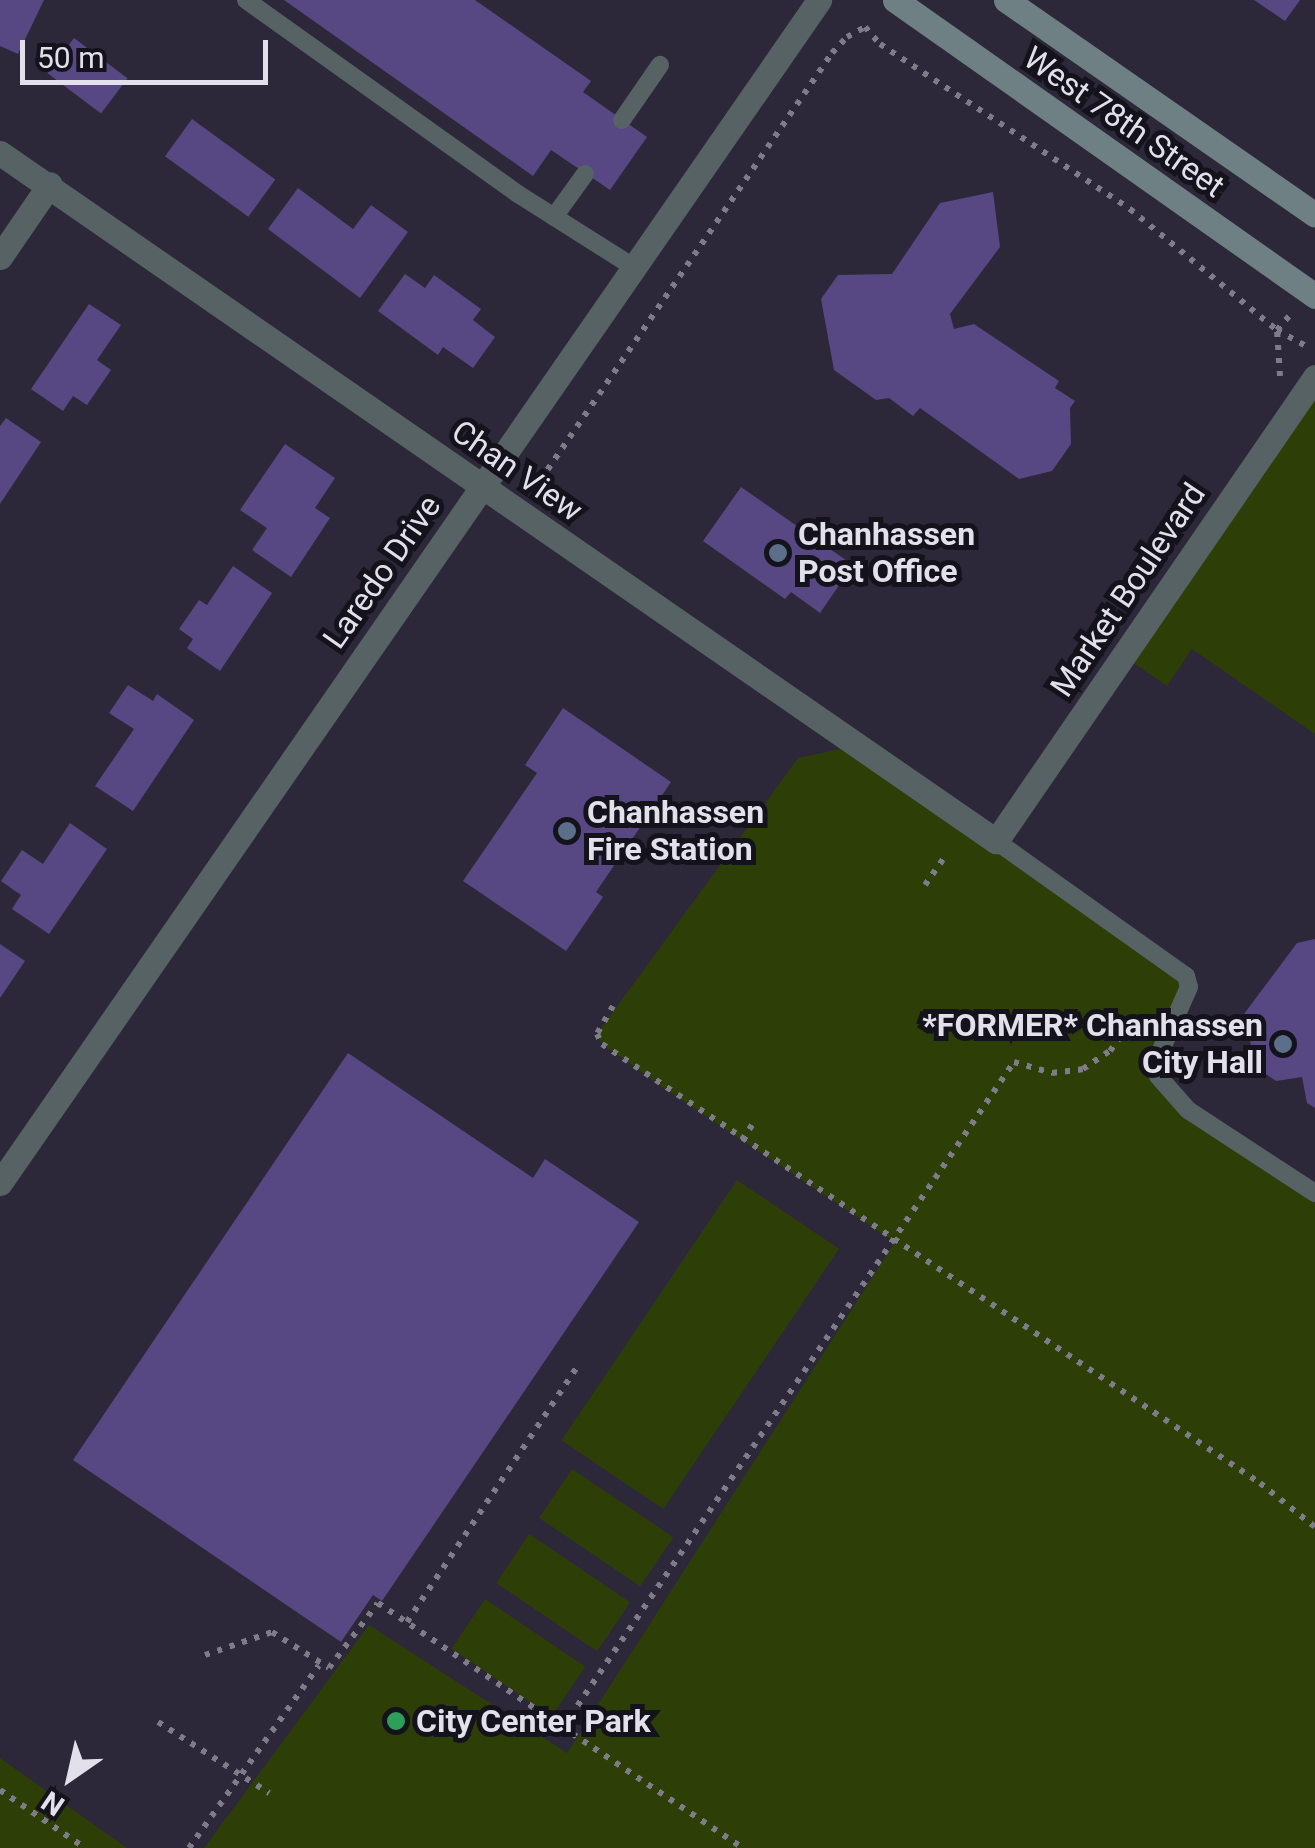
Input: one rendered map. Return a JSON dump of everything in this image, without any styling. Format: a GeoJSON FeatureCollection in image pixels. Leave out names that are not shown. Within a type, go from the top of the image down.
{"type":"FeatureCollection","features":[{"type":"Feature","properties":{"kind":"street","name":"Laredo Drive"},"geometry":{"type":"LineString","coordinates":[[0,1183],[819,0]]}},
{"type":"Feature","properties":{"kind":"street","name":"West 78th Street"},"geometry":{"type":"LineString","coordinates":[[896,0],[1315,296]]}},
{"type":"Feature","properties":{"kind":"street","name":"West 78th Street"},"geometry":{"type":"LineString","coordinates":[[1006,0],[1315,215]]}},
{"type":"Feature","properties":{"kind":"street","name":"Chan View"},"geometry":{"type":"LineString","coordinates":[[0,153],[996,840]]}},
{"type":"Feature","properties":{"kind":"street"},"geometry":{"type":"LineString","coordinates":[[0,258],[50,184]]}},
{"type":"Feature","properties":{"kind":"street","name":"Market Boulevard"},"geometry":{"type":"LineString","coordinates":[[996,840],[1315,378]]}},
{"type":"Feature","properties":{"kind":"lane"},"geometry":{"type":"LineString","coordinates":[[246,0],[554,218],[632,266]]}},
{"type":"Feature","properties":{"kind":"lane"},"geometry":{"type":"LineString","coordinates":[[622,120],[660,65]]}},
{"type":"Feature","properties":{"kind":"lane"},"geometry":{"type":"LineString","coordinates":[[554,218],[585,174]]}},
{"type":"Feature","properties":{"kind":"lane"},"geometry":{"type":"LineString","coordinates":[[996,840],[1186,976],[1188,987],[1162,1048],[1158,1076],[1188,1110],[1315,1193]]}},
{"type":"Feature","properties":{"kind":"path"},"geometry":{"type":"LineString","coordinates":[[528,498],[832,53],[847,37],[865,27],[880,44],[1130,209],[1277,330],[1315,351]]}},
{"type":"Feature","properties":{"kind":"path"},"geometry":{"type":"LineString","coordinates":[[1277,330],[1280,382]]}},
{"type":"Feature","properties":{"kind":"path"},"geometry":{"type":"LineString","coordinates":[[926,885],[946,854]]}},
{"type":"Feature","properties":{"kind":"path"},"geometry":{"type":"LineString","coordinates":[[613,1006],[597,1034],[602,1044],[1260,1483],[1315,1527]]}},
{"type":"Feature","properties":{"kind":"path"},"geometry":{"type":"LineString","coordinates":[[563,1727],[1014,1062],[1052,1073],[1083,1068],[1110,1051],[1140,1010]]}},
{"type":"Feature","properties":{"kind":"path"},"geometry":{"type":"LineString","coordinates":[[742,1140],[754,1122]]}},
{"type":"Feature","properties":{"kind":"path"},"geometry":{"type":"LineString","coordinates":[[406,1622],[578,1367]]}},
{"type":"Feature","properties":{"kind":"path"},"geometry":{"type":"LineString","coordinates":[[204,1654],[272,1632],[318,1665],[329,1668],[378,1603],[742,1848]]}},
{"type":"Feature","properties":{"kind":"path"},"geometry":{"type":"LineString","coordinates":[[189,1848],[318,1665]]}},
{"type":"Feature","properties":{"kind":"path"},"geometry":{"type":"LineString","coordinates":[[158,1722],[269,1793]]}},
{"type":"Feature","properties":{"kind":"path"},"geometry":{"type":"LineString","coordinates":[[0,1790],[85,1848]]}},
{"type":"Feature","properties":{"kind":"green space"},"geometry":{"type":"Polygon","coordinates":[[[1315,378],[1315,734],[1192,649],[1167,686],[1122,655],[1315,378]]]}},
{"type":"Feature","properties":{"kind":"green space","name":"City Center Park"},"geometry":{"type":"Polygon","coordinates":[[[855,746],[1189,987],[1158,1076],[1188,1110],[1315,1195],[1315,1848],[204,1848],[369,1625],[567,1753],[895,1242],[661,1086],[602,1044],[597,1034],[798,758],[855,746]]]}},
{"type":"Feature","properties":{"kind":"green space"},"geometry":{"type":"Polygon","coordinates":[[[737,1180],[839,1249],[663,1509],[561,1440],[737,1180]]]}},
{"type":"Feature","properties":{"kind":"green space"},"geometry":{"type":"Polygon","coordinates":[[[572,1469],[673,1537],[640,1586],[539,1518],[572,1469]]]}},
{"type":"Feature","properties":{"kind":"green space"},"geometry":{"type":"Polygon","coordinates":[[[529,1534],[630,1602],[597,1651],[496,1583],[529,1534]]]}},
{"type":"Feature","properties":{"kind":"green space"},"geometry":{"type":"Polygon","coordinates":[[[485,1599],[585,1667],[552,1716],[451,1649],[485,1599]]]}},
{"type":"Feature","properties":{"kind":"green space"},"geometry":{"type":"Polygon","coordinates":[[[0,1758],[127,1848],[0,1848],[0,1758]]]}},
{"type":"Feature","properties":{"kind":"building"},"geometry":{"type":"Polygon","coordinates":[[[0,0],[44,0],[18,54],[0,46],[0,0]]]}},
{"type":"Feature","properties":{"kind":"building"},"geometry":{"type":"Polygon","coordinates":[[[284,0],[475,0],[591,81],[583,92],[647,137],[610,190],[551,150],[533,176],[284,0]]]}},
{"type":"Feature","properties":{"kind":"building"},"geometry":{"type":"Polygon","coordinates":[[[1254,0],[1300,0],[1285,21],[1254,0]]]}},
{"type":"Feature","properties":{"kind":"building"},"geometry":{"type":"Polygon","coordinates":[[[74,38],[128,78],[101,113],[48,73],[74,38]]]}},
{"type":"Feature","properties":{"kind":"building"},"geometry":{"type":"Polygon","coordinates":[[[192,119],[275,180],[248,217],[165,156],[192,119]]]}},
{"type":"Feature","properties":{"kind":"building"},"geometry":{"type":"Polygon","coordinates":[[[298,188],[353,229],[371,205],[408,232],[360,298],[268,229],[298,188]]]}},
{"type":"Feature","properties":{"kind":"building"},"geometry":{"type":"Polygon","coordinates":[[[993,192],[1000,247],[950,314],[954,329],[974,324],[1059,381],[1055,388],[1075,401],[1070,408],[1071,444],[1052,471],[1019,479],[920,408],[913,416],[889,398],[876,400],[834,370],[821,299],[838,275],[892,274],[940,203],[993,192]]]}},
{"type":"Feature","properties":{"kind":"building"},"geometry":{"type":"Polygon","coordinates":[[[405,274],[425,288],[434,275],[481,309],[473,320],[495,337],[473,368],[443,347],[438,355],[378,311],[405,274]]]}},
{"type":"Feature","properties":{"kind":"building"},"geometry":{"type":"Polygon","coordinates":[[[89,304],[121,325],[97,360],[111,370],[87,405],[73,396],[63,411],[31,389],[89,304]]]}},
{"type":"Feature","properties":{"kind":"building"},"geometry":{"type":"Polygon","coordinates":[[[6,418],[41,442],[0,504],[0,426],[6,418]]]}},
{"type":"Feature","properties":{"kind":"building"},"geometry":{"type":"Polygon","coordinates":[[[285,444],[335,478],[315,508],[330,518],[291,577],[252,550],[267,528],[240,510],[285,444]]]}},
{"type":"Feature","properties":{"kind":"building","name":"Chanhassen Post Office"},"geometry":{"type":"Polygon","coordinates":[[[741,487],[853,565],[820,613],[791,592],[785,599],[703,541],[741,487]]]}},
{"type":"Feature","properties":{"kind":"building"},"geometry":{"type":"Polygon","coordinates":[[[233,566],[272,593],[220,671],[187,648],[193,639],[179,629],[199,600],[207,605],[233,566]]]}},
{"type":"Feature","properties":{"kind":"building"},"geometry":{"type":"Polygon","coordinates":[[[128,685],[153,701],[157,694],[194,720],[133,811],[95,786],[134,729],[109,713],[128,685]]]}},
{"type":"Feature","properties":{"kind":"building","name":"Chanhassen Fire Station"},"geometry":{"type":"Polygon","coordinates":[[[563,708],[671,782],[596,892],[603,897],[566,951],[463,881],[537,773],[525,765],[563,708]]]}},
{"type":"Feature","properties":{"kind":"building"},"geometry":{"type":"Polygon","coordinates":[[[70,823],[107,849],[49,934],[12,909],[21,895],[1,881],[22,850],[43,864],[70,823]]]}},
{"type":"Feature","properties":{"kind":"building","name":"*FORMER* Chanhassen City Hall"},"geometry":{"type":"Polygon","coordinates":[[[1315,939],[1315,1108],[1307,1103],[1302,1077],[1276,1081],[1254,1066],[1247,1021],[1241,1018],[1297,943],[1315,939]]]}},
{"type":"Feature","properties":{"kind":"building"},"geometry":{"type":"Polygon","coordinates":[[[0,944],[25,961],[0,998],[0,944]]]}},
{"type":"Feature","properties":{"kind":"building"},"geometry":{"type":"Polygon","coordinates":[[[348,1053],[533,1178],[545,1159],[639,1222],[382,1601],[373,1595],[341,1642],[73,1460],[348,1053]]]}},
{"type":"Feature","properties":{"kind":"place","name":"Chanhassen Post Office"},"geometry":{"type":"Point","coordinates":[778,553]}},
{"type":"Feature","properties":{"kind":"place","name":"Chanhassen Fire Station"},"geometry":{"type":"Point","coordinates":[567,831]}},
{"type":"Feature","properties":{"kind":"place","name":"*FORMER* Chanhassen City Hall"},"geometry":{"type":"Point","coordinates":[1283,1044]}},
{"type":"Feature","properties":{"kind":"place","name":"City Center Park"},"geometry":{"type":"Point","coordinates":[396,1721]}}]}
